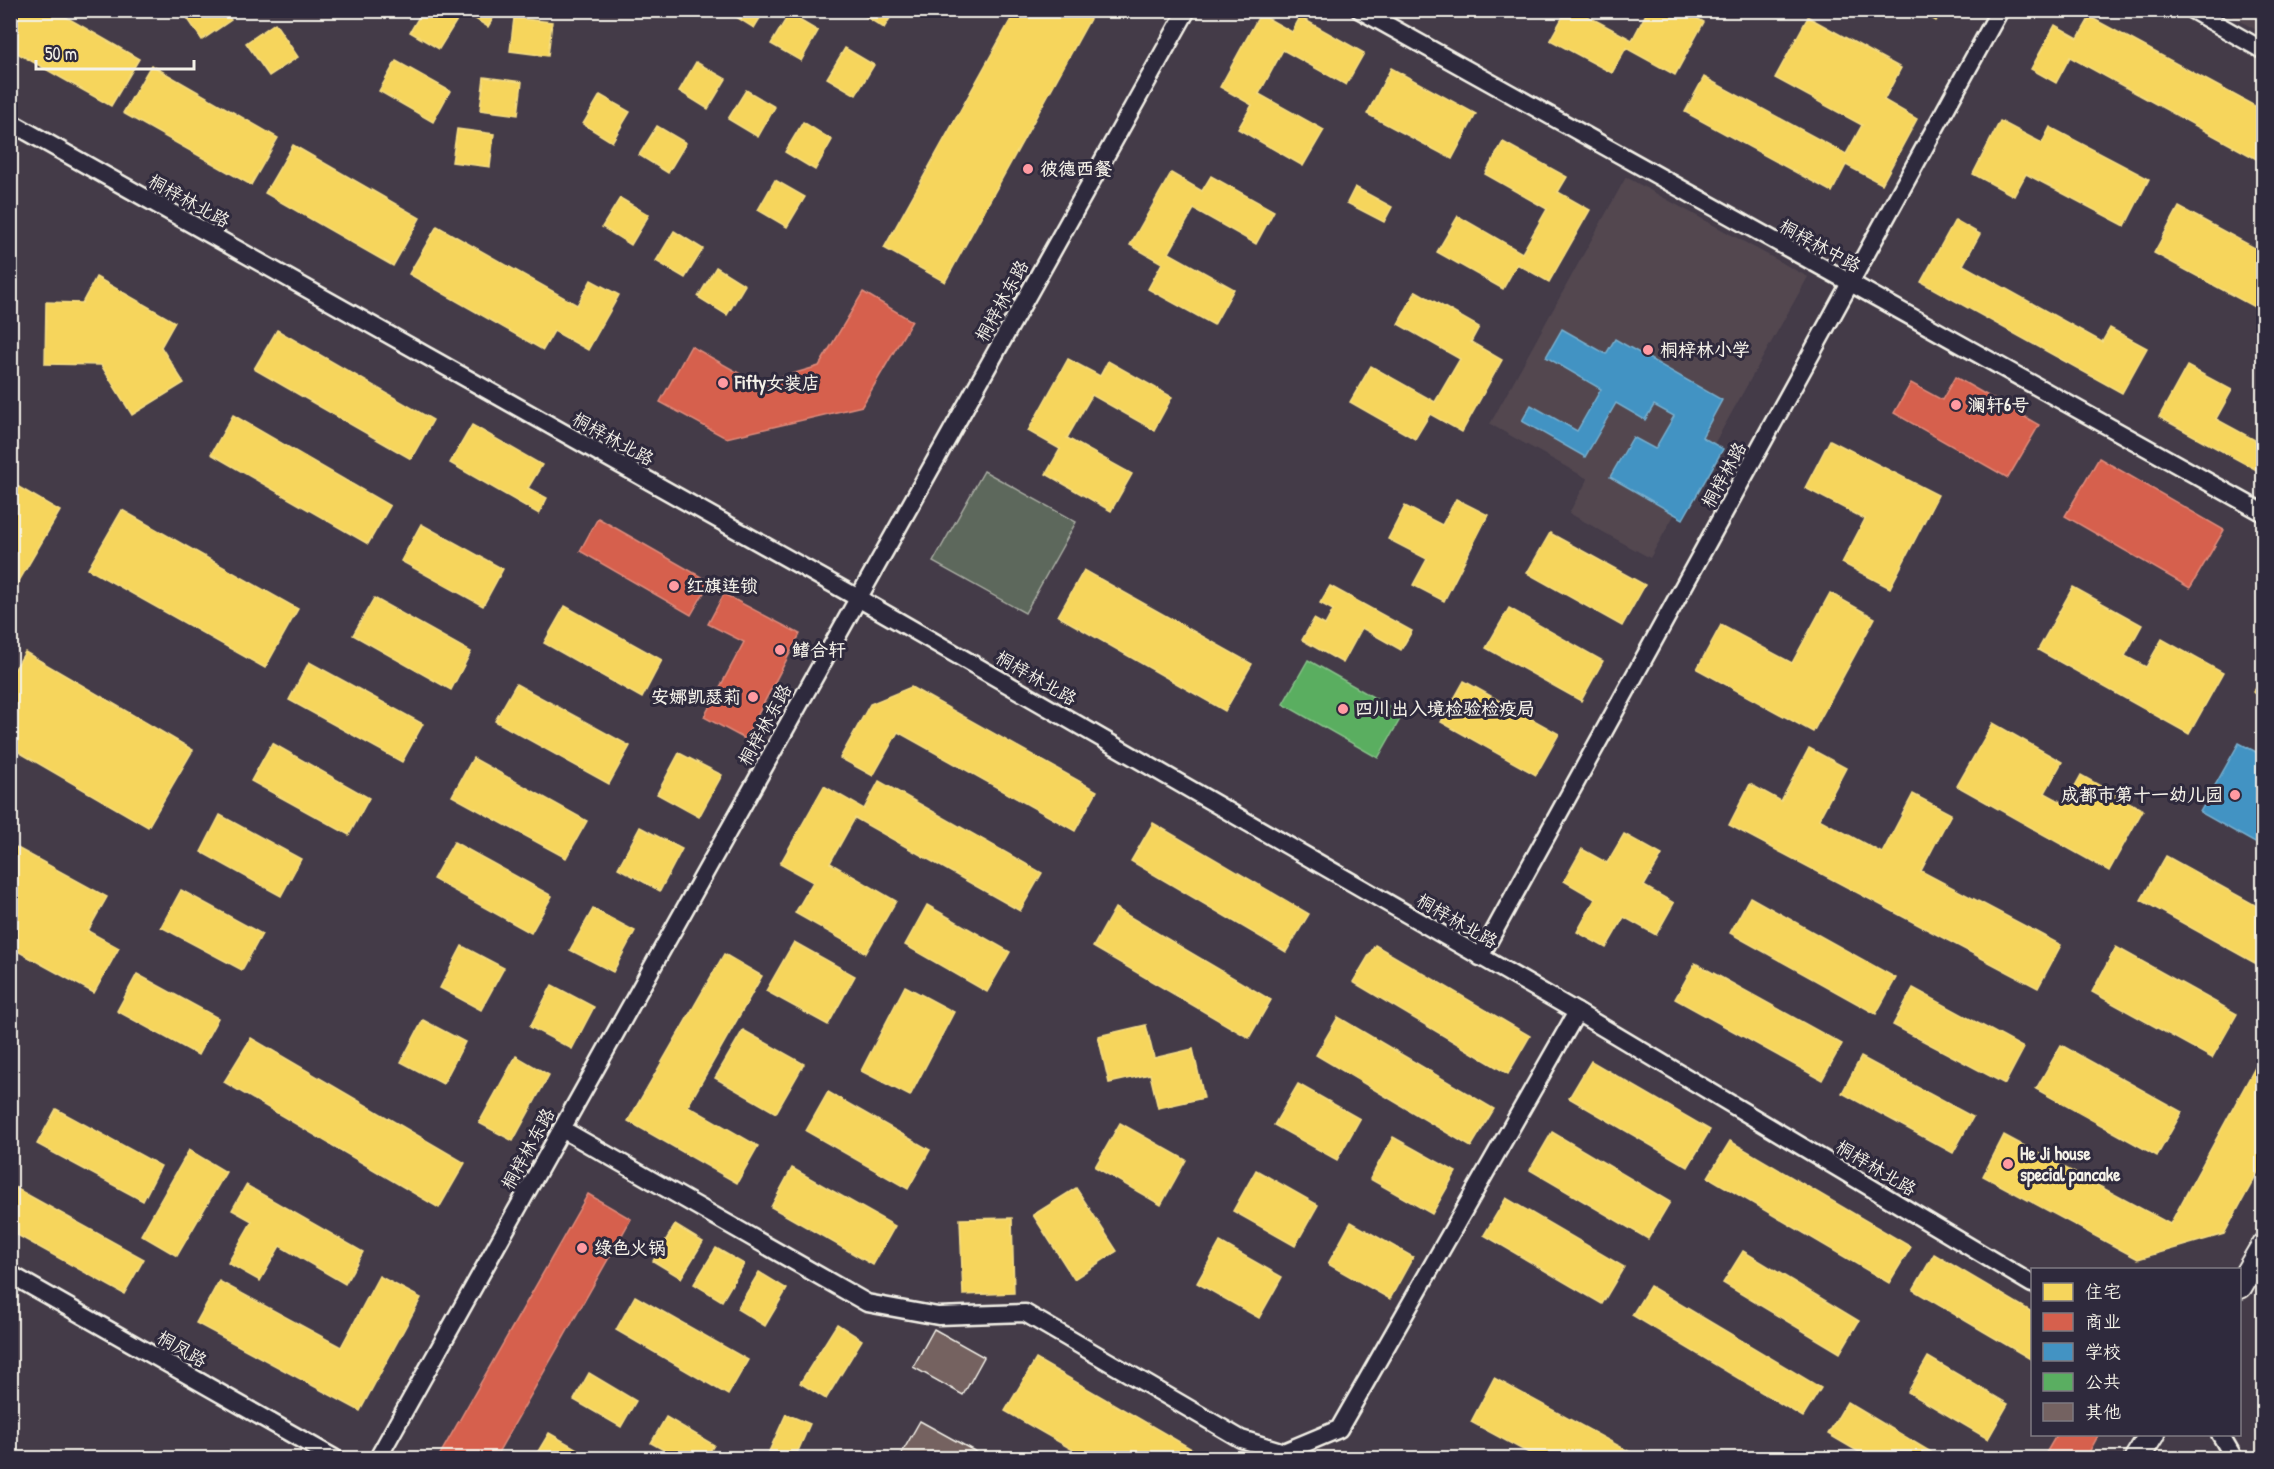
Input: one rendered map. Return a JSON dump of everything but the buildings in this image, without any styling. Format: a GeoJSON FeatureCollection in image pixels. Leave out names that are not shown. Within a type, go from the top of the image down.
{"type":"FeatureCollection","features":[{"type":"Feature","properties":{"kind":"main road"},"geometry":{"type":"LineString","coordinates":[[2241,1284],[2264,1245]]}},
{"type":"Feature","properties":{"kind":"main road"},"geometry":{"type":"LineString","coordinates":[[2137,1458],[2151,1436]]}},
{"type":"Feature","properties":{"kind":"street","name":"桐梓林东路"},"geometry":{"type":"LineString","coordinates":[[378,1458],[1187,10]]}},
{"type":"Feature","properties":{"kind":"street","name":"桐梓林中路"},"geometry":{"type":"LineString","coordinates":[[1360,10],[2264,513]]}},
{"type":"Feature","properties":{"kind":"street","name":"桐梓林路"},"geometry":{"type":"LineString","coordinates":[[1480,957],[2000,10]]}},
{"type":"Feature","properties":{"kind":"street"},"geometry":{"type":"LineString","coordinates":[[2197,12],[2264,51]]}},
{"type":"Feature","properties":{"kind":"street","name":"桐梓林北路"},"geometry":{"type":"LineString","coordinates":[[10,122],[858,598],[1577,1012],[2031,1283]]}},
{"type":"Feature","properties":{"kind":"street"},"geometry":{"type":"LineString","coordinates":[[562,1129],[867,1303],[938,1316],[1025,1313],[1241,1439],[1284,1452],[1339,1429],[1577,1012]]}},
{"type":"Feature","properties":{"kind":"street","name":"桐凤路"},"geometry":{"type":"LineString","coordinates":[[10,1274],[334,1458]]}},
{"type":"Feature","properties":{"kind":"street"},"geometry":{"type":"LineString","coordinates":[[2221,1436],[2234,1458]]}},
{"type":"Feature","properties":{"kind":"shaded area"},"geometry":{"type":"Polygon","coordinates":[[[2223,11],[2263,11],[2263,34],[2223,11]]]}},
{"type":"Feature","properties":{"kind":"shaded area","name":"桐梓林小学"},"geometry":{"type":"Polygon","coordinates":[[[1626,177],[1808,277],[1650,558],[1569,513],[1588,479],[1490,424],[1626,177]]]}},
{"type":"Feature","properties":{"kind":"green space"},"geometry":{"type":"Polygon","coordinates":[[[984,471],[1076,522],[1025,613],[933,562],[984,471]]]}},
{"type":"Feature","properties":{"kind":"place","name":"彼德西餐"},"geometry":{"type":"Point","coordinates":[1028,169]}},
{"type":"Feature","properties":{"kind":"place","name":"桐梓林小学"},"geometry":{"type":"Point","coordinates":[1648,350]}},
{"type":"Feature","properties":{"kind":"place","name":"Fifty女装店"},"geometry":{"type":"Point","coordinates":[723,383]}},
{"type":"Feature","properties":{"kind":"place","name":"澜轩6号"},"geometry":{"type":"Point","coordinates":[1956,405]}},
{"type":"Feature","properties":{"kind":"place","name":"红旗连锁"},"geometry":{"type":"Point","coordinates":[674,586]}},
{"type":"Feature","properties":{"kind":"place","name":"鳍合轩"},"geometry":{"type":"Point","coordinates":[780,650]}},
{"type":"Feature","properties":{"kind":"place","name":"安娜凯瑟莉"},"geometry":{"type":"Point","coordinates":[753,697]}},
{"type":"Feature","properties":{"kind":"place","name":"四川出入境检验检疫局"},"geometry":{"type":"Point","coordinates":[1343,709]}},
{"type":"Feature","properties":{"kind":"place","name":"成都市第十一幼儿园"},"geometry":{"type":"Point","coordinates":[2235,795]}},
{"type":"Feature","properties":{"kind":"place","name":"He Ji house special pancake"},"geometry":{"type":"Point","coordinates":[2008,1164]}},
{"type":"Feature","properties":{"kind":"place","name":"绿色火锅"},"geometry":{"type":"Point","coordinates":[582,1248]}}]}
